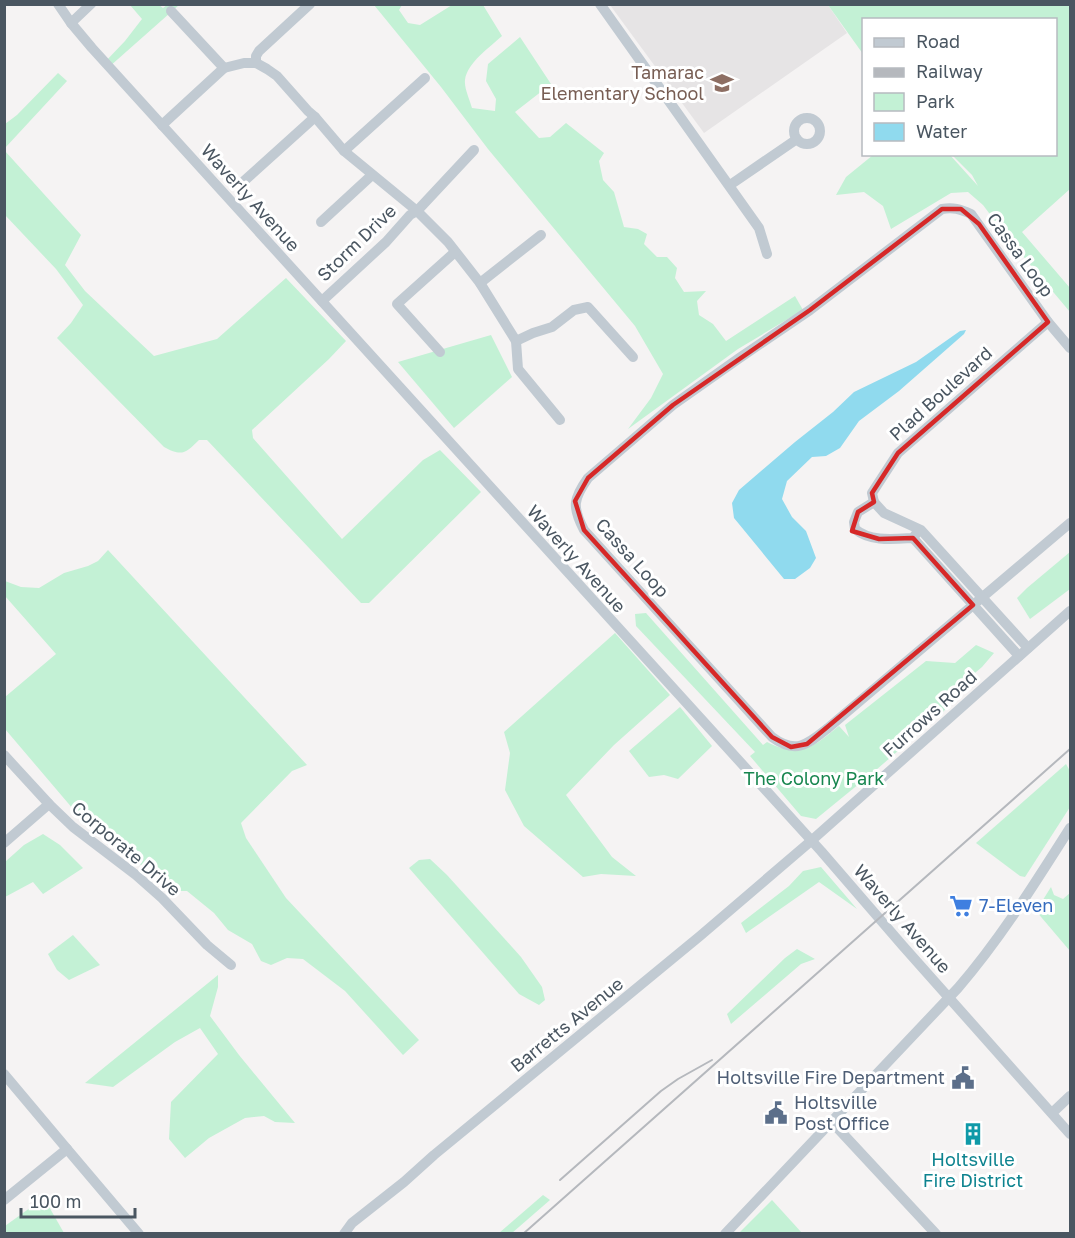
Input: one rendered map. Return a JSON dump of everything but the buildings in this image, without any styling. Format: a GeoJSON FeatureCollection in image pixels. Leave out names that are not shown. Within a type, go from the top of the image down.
{"type":"FeatureCollection","features":[{"type":"Feature","properties":{"kind":"street","name":"Waverly Avenue"},"geometry":{"type":"LineString","coordinates":[[58,4],[71,23],[162,125],[811,841],[1071,1134]]}},
{"type":"Feature","properties":{"kind":"street"},"geometry":{"type":"LineString","coordinates":[[71,23],[91,4]]}},
{"type":"Feature","properties":{"kind":"street"},"geometry":{"type":"LineString","coordinates":[[162,125],[224,68],[244,63],[256,63],[259,51],[310,4]]}},
{"type":"Feature","properties":{"kind":"street"},"geometry":{"type":"LineString","coordinates":[[600,4],[759,228],[767,254]]}},
{"type":"Feature","properties":{"kind":"street"},"geometry":{"type":"LineString","coordinates":[[171,11],[224,68]]}},
{"type":"Feature","properties":{"kind":"street","name":"Storm Drive"},"geometry":{"type":"LineString","coordinates":[[256,63],[277,76],[344,151],[417,211],[448,242],[480,283],[516,341],[518,369],[560,420]]}},
{"type":"Feature","properties":{"kind":"street"},"geometry":{"type":"LineString","coordinates":[[344,151],[425,78]]}},
{"type":"Feature","properties":{"kind":"street"},"geometry":{"type":"LineString","coordinates":[[244,181],[315,117]]}},
{"type":"Feature","properties":{"kind":"street"},"geometry":{"type":"LineString","coordinates":[[730,185],[797,139]]}},
{"type":"Feature","properties":{"kind":"street","name":"Storm Drive"},"geometry":{"type":"LineString","coordinates":[[322,301],[386,243],[410,215],[417,211],[474,150]]}},
{"type":"Feature","properties":{"kind":"street"},"geometry":{"type":"LineString","coordinates":[[321,222],[372,175]]}},
{"type":"Feature","properties":{"kind":"street","name":"Cassa Loop"},"geometry":{"type":"LineString","coordinates":[[1071,348],[1048,322],[971,214],[961,209],[942,209],[810,310],[673,405],[588,478],[575,501],[576,512],[584,530],[772,737],[791,747],[807,744],[1071,523]]}},
{"type":"Feature","properties":{"kind":"street"},"geometry":{"type":"LineString","coordinates":[[480,283],[541,235]]}},
{"type":"Feature","properties":{"kind":"street"},"geometry":{"type":"LineString","coordinates":[[440,352],[397,304],[455,252]]}},
{"type":"Feature","properties":{"kind":"street"},"geometry":{"type":"LineString","coordinates":[[516,341],[552,327],[574,310],[588,307],[633,357]]}},
{"type":"Feature","properties":{"kind":"street","name":"Plad Boulevard"},"geometry":{"type":"LineString","coordinates":[[874,502],[872,493],[898,453],[1048,322]]}},
{"type":"Feature","properties":{"kind":"street"},"geometry":{"type":"LineString","coordinates":[[917,534],[879,539],[860,533],[855,529],[854,522],[858,512],[874,502],[884,513],[917,534],[982,597],[1028,648]]}},
{"type":"Feature","properties":{"kind":"street"},"geometry":{"type":"LineString","coordinates":[[917,534],[973,605],[1019,657]]}},
{"type":"Feature","properties":{"kind":"street","name":"Furrows Road"},"geometry":{"type":"LineString","coordinates":[[811,841],[1071,610]]}},
{"type":"Feature","properties":{"kind":"street","name":"Corporate Drive"},"geometry":{"type":"LineString","coordinates":[[4,755],[73,827],[136,875],[162,898],[207,945],[231,965]]}},
{"type":"Feature","properties":{"kind":"street"},"geometry":{"type":"LineString","coordinates":[[4,843],[49,804]]}},
{"type":"Feature","properties":{"kind":"street"},"geometry":{"type":"LineString","coordinates":[[725,1233],[974,969],[1011,920],[1071,828]]}},
{"type":"Feature","properties":{"kind":"street","name":"Barretts Avenue"},"geometry":{"type":"LineString","coordinates":[[344,1233],[352,1223],[406,1181],[434,1155],[684,950],[811,841]]}},
{"type":"Feature","properties":{"kind":"street"},"geometry":{"type":"LineString","coordinates":[[4,1074],[139,1233]]}},
{"type":"Feature","properties":{"kind":"street"},"geometry":{"type":"LineString","coordinates":[[1052,1113],[1071,1096]]}},
{"type":"Feature","properties":{"kind":"street"},"geometry":{"type":"LineString","coordinates":[[831,1121],[936,1233]]}},
{"type":"Feature","properties":{"kind":"street"},"geometry":{"type":"LineString","coordinates":[[4,1200],[67,1149]]}},
{"type":"Feature","properties":{"kind":"highlighted area"},"geometry":{"type":"Polygon","coordinates":[[[942,209],[961,209],[979,224],[1048,322],[898,453],[872,493],[874,502],[858,512],[852,531],[879,539],[913,538],[973,605],[807,744],[791,747],[772,737],[584,530],[575,501],[588,478],[673,405],[810,310],[942,209]]]}},
{"type":"Feature","properties":{"kind":"shaded area","name":"Tamarac Elementary School"},"geometry":{"type":"Polygon","coordinates":[[[610,5],[828,5],[847,33],[704,133],[610,5]]]}},
{"type":"Feature","properties":{"kind":"green space"},"geometry":{"type":"Polygon","coordinates":[[[130,5],[159,5],[163,8],[167,5],[179,5],[109,67],[105,62],[142,19],[130,5]]]}},
{"type":"Feature","properties":{"kind":"green space"},"geometry":{"type":"Polygon","coordinates":[[[374,5],[402,5],[399,10],[408,23],[420,25],[452,5],[483,5],[502,36],[480,56],[467,74],[465,87],[472,108],[495,111],[496,99],[486,81],[488,64],[520,37],[551,84],[515,112],[539,138],[550,137],[566,123],[604,153],[599,161],[603,180],[614,192],[624,227],[638,229],[647,234],[644,244],[657,257],[667,257],[677,268],[675,278],[684,292],[706,291],[697,301],[699,315],[713,324],[726,341],[795,296],[803,310],[738,349],[628,429],[651,398],[663,374],[635,326],[488,149],[374,5]]]}},
{"type":"Feature","properties":{"kind":"green space"},"geometry":{"type":"Polygon","coordinates":[[[828,5],[1070,5],[1070,189],[1022,232],[1070,288],[1070,312],[983,205],[968,192],[951,193],[891,229],[883,206],[864,192],[836,195],[846,177],[872,156],[951,156],[978,186],[972,175],[953,156],[1057,156],[1057,18],[862,18],[862,53],[828,5]]]}},
{"type":"Feature","properties":{"kind":"green space"},"geometry":{"type":"Polygon","coordinates":[[[58,73],[67,81],[5,148],[5,124],[17,115],[58,73]]]}},
{"type":"Feature","properties":{"kind":"green space"},"geometry":{"type":"Polygon","coordinates":[[[5,151],[81,235],[65,265],[85,291],[154,356],[217,339],[286,278],[346,341],[252,430],[253,438],[342,539],[423,460],[440,450],[481,492],[369,603],[361,603],[207,440],[199,440],[191,448],[180,453],[164,447],[57,338],[83,305],[56,269],[5,215],[5,151]]]}},
{"type":"Feature","properties":{"kind":"green space"},"geometry":{"type":"Polygon","coordinates":[[[491,335],[512,377],[454,428],[398,362],[491,335]]]}},
{"type":"Feature","properties":{"kind":"green space"},"geometry":{"type":"Polygon","coordinates":[[[108,550],[307,765],[292,771],[241,823],[246,838],[286,898],[419,1040],[403,1055],[345,991],[303,959],[287,958],[271,965],[261,961],[252,944],[228,930],[214,913],[187,891],[174,891],[79,816],[5,729],[5,697],[56,654],[5,596],[5,581],[21,587],[39,588],[64,573],[98,561],[108,550]]]}},
{"type":"Feature","properties":{"kind":"green space"},"geometry":{"type":"Polygon","coordinates":[[[1070,552],[1070,589],[1030,619],[1017,598],[1070,552]]]}},
{"type":"Feature","properties":{"kind":"green space","name":"The Colony Park"},"geometry":{"type":"Polygon","coordinates":[[[646,613],[763,745],[767,742],[789,750],[814,745],[839,726],[849,737],[845,725],[926,661],[955,663],[976,645],[994,653],[969,678],[965,688],[943,712],[816,819],[801,816],[750,756],[755,752],[636,626],[635,614],[646,613]]]}},
{"type":"Feature","properties":{"kind":"green space"},"geometry":{"type":"Polygon","coordinates":[[[615,633],[670,695],[614,745],[566,795],[612,857],[636,876],[601,874],[583,877],[524,826],[505,790],[510,753],[504,732],[615,633]]]}},
{"type":"Feature","properties":{"kind":"green space"},"geometry":{"type":"Polygon","coordinates":[[[680,707],[712,746],[678,779],[664,775],[649,777],[629,751],[680,707]]]}},
{"type":"Feature","properties":{"kind":"green space"},"geometry":{"type":"Polygon","coordinates":[[[1066,764],[1070,771],[1070,807],[1025,877],[1020,876],[976,843],[1066,764]]]}},
{"type":"Feature","properties":{"kind":"green space"},"geometry":{"type":"Polygon","coordinates":[[[43,834],[60,845],[83,868],[43,894],[33,882],[5,897],[5,862],[24,845],[43,834]]]}},
{"type":"Feature","properties":{"kind":"green space"},"geometry":{"type":"Polygon","coordinates":[[[430,859],[521,957],[542,987],[545,1000],[539,1005],[519,994],[409,868],[419,860],[430,859]]]}},
{"type":"Feature","properties":{"kind":"green space"},"geometry":{"type":"Polygon","coordinates":[[[821,867],[857,909],[819,882],[746,933],[741,923],[789,886],[803,871],[821,867]]]}},
{"type":"Feature","properties":{"kind":"green space"},"geometry":{"type":"Polygon","coordinates":[[[1051,887],[1054,895],[1063,899],[1070,893],[1070,951],[1036,911],[1051,887]]]}},
{"type":"Feature","properties":{"kind":"green space"},"geometry":{"type":"Polygon","coordinates":[[[73,935],[100,965],[69,980],[57,970],[48,954],[73,935]]]}},
{"type":"Feature","properties":{"kind":"green space"},"geometry":{"type":"Polygon","coordinates":[[[797,949],[815,959],[801,964],[731,1024],[727,1014],[797,949]]]}},
{"type":"Feature","properties":{"kind":"green space"},"geometry":{"type":"Polygon","coordinates":[[[218,975],[218,987],[210,1016],[295,1123],[275,1122],[264,1116],[245,1118],[209,1138],[185,1158],[169,1139],[171,1102],[218,1054],[200,1028],[175,1042],[113,1087],[85,1083],[218,975]]]}},
{"type":"Feature","properties":{"kind":"green space"},"geometry":{"type":"Polygon","coordinates":[[[543,1195],[550,1200],[512,1233],[499,1233],[543,1195]]]}},
{"type":"Feature","properties":{"kind":"green space"},"geometry":{"type":"Polygon","coordinates":[[[772,1200],[802,1233],[739,1233],[772,1200]]]}},
{"type":"Feature","properties":{"kind":"green space"},"geometry":{"type":"Polygon","coordinates":[[[34,1205],[48,1205],[64,1233],[5,1233],[5,1226],[34,1205]]]}},
{"type":"Feature","properties":{"kind":"water"},"geometry":{"type":"Polygon","coordinates":[[[966,330],[899,391],[859,421],[840,448],[826,456],[812,457],[787,481],[782,499],[792,517],[806,531],[816,558],[810,568],[795,579],[784,579],[734,518],[732,503],[739,490],[854,392],[916,362],[960,331],[966,330]]]}},
{"type":"Feature","properties":{"kind":"railway"},"geometry":{"type":"LineString","coordinates":[[523,1234],[1070,749]]}},
{"type":"Feature","properties":{"kind":"railway"},"geometry":{"type":"LineString","coordinates":[[560,1180],[661,1091],[712,1060]]}},
{"type":"Feature","properties":{"kind":"place","name":"Tamarac Elementary School"},"geometry":{"type":"Point","coordinates":[722,83]}},
{"type":"Feature","properties":{"kind":"place","name":"7-Eleven"},"geometry":{"type":"Point","coordinates":[961,906]}},
{"type":"Feature","properties":{"kind":"place","name":"Holtsville Fire Department"},"geometry":{"type":"Point","coordinates":[963,1078]}},
{"type":"Feature","properties":{"kind":"place","name":"Holtsville Post Office"},"geometry":{"type":"Point","coordinates":[776,1113]}},
{"type":"Feature","properties":{"kind":"place","name":"Holtsville Fire District"},"geometry":{"type":"Point","coordinates":[973,1134]}}]}
